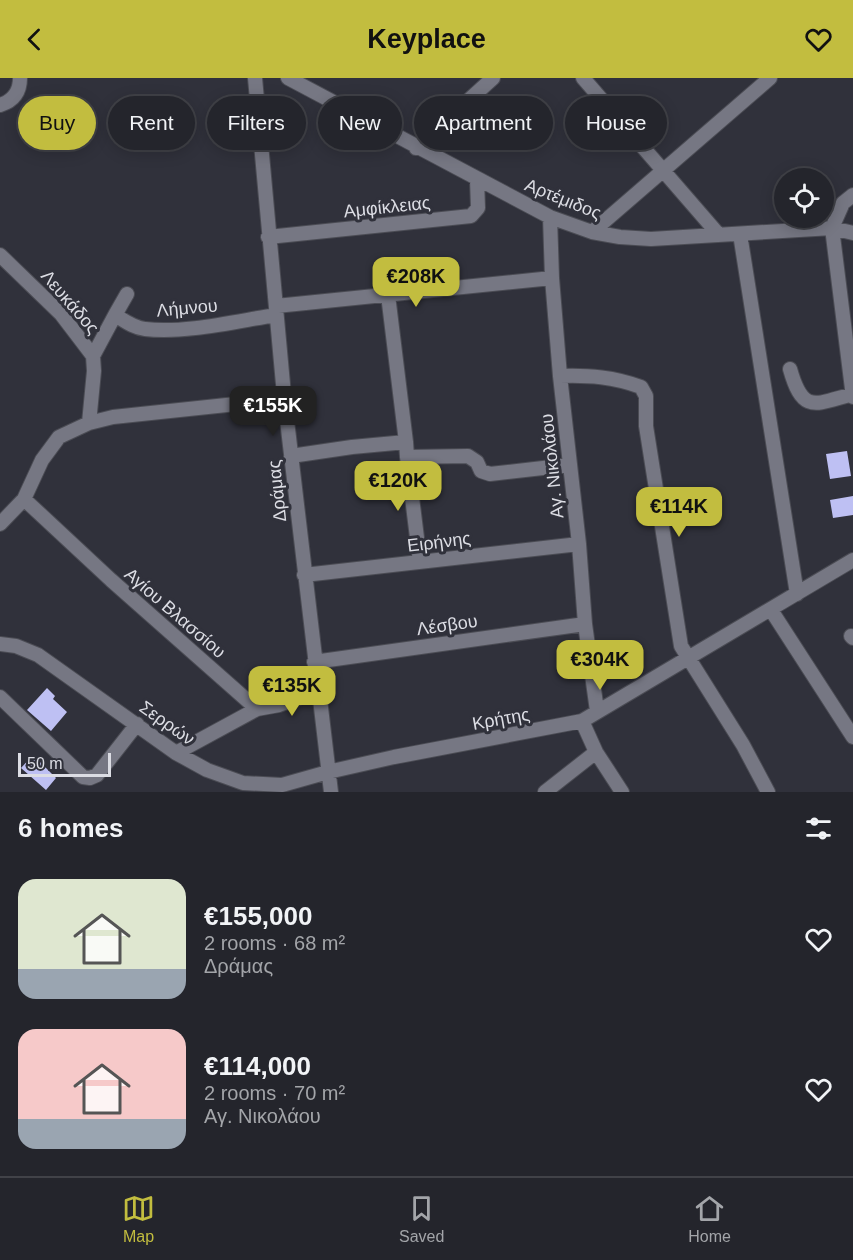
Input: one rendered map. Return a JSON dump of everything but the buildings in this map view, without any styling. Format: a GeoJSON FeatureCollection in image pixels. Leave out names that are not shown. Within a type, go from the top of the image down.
{"type":"FeatureCollection","features":[{"type":"Feature","properties":{"kind":"street"},"geometry":{"type":"LineString","coordinates":[[0,105],[12,99],[17,92],[20,78]]}},
{"type":"Feature","properties":{"kind":"street","name":"Δράμας"},"geometry":{"type":"LineString","coordinates":[[255,78],[284,395],[331,792]]}},
{"type":"Feature","properties":{"kind":"street","name":"Αρτέμιδος"},"geometry":{"type":"LineString","coordinates":[[288,78],[414,147]]}},
{"type":"Feature","properties":{"kind":"street"},"geometry":{"type":"LineString","coordinates":[[473,96],[493,78]]}},
{"type":"Feature","properties":{"kind":"street"},"geometry":{"type":"LineString","coordinates":[[583,78],[719,235]]}},
{"type":"Feature","properties":{"kind":"street"},"geometry":{"type":"LineString","coordinates":[[592,232],[770,78]]}},
{"type":"Feature","properties":{"kind":"street","name":"Αρτέμιδος"},"geometry":{"type":"LineString","coordinates":[[420,150],[550,217],[592,232],[651,239],[832,228],[853,233]]}},
{"type":"Feature","properties":{"kind":"street","name":"Αμφίκλειας"},"geometry":{"type":"LineString","coordinates":[[268,237],[471,216],[478,208],[477,180]]}},
{"type":"Feature","properties":{"kind":"street"},"geometry":{"type":"LineString","coordinates":[[834,223],[843,203],[853,195]]}},
{"type":"Feature","properties":{"kind":"street","name":"Αγ. Νικολάου"},"geometry":{"type":"LineString","coordinates":[[550,217],[552,278],[560,376],[579,544],[585,624],[597,711]]}},
{"type":"Feature","properties":{"kind":"street"},"geometry":{"type":"LineString","coordinates":[[790,369],[800,395],[814,404],[853,396],[832,228]]}},
{"type":"Feature","properties":{"kind":"street"},"geometry":{"type":"LineString","coordinates":[[740,234],[797,594]]}},
{"type":"Feature","properties":{"kind":"street","name":"Λευκάδος"},"geometry":{"type":"LineString","coordinates":[[0,255],[61,314],[93,356],[94,371],[89,423]]}},
{"type":"Feature","properties":{"kind":"street","name":"Λήμνου"},"geometry":{"type":"LineString","coordinates":[[115,315],[133,326],[144,329],[175,329],[276,310],[388,295],[552,278]]}},
{"type":"Feature","properties":{"kind":"street"},"geometry":{"type":"LineString","coordinates":[[93,356],[127,294]]}},
{"type":"Feature","properties":{"kind":"street"},"geometry":{"type":"LineString","coordinates":[[388,295],[420,562]]}},
{"type":"Feature","properties":{"kind":"street"},"geometry":{"type":"LineString","coordinates":[[560,376],[591,375],[617,379],[641,387],[646,396],[646,426],[678,635],[687,658],[743,745],[768,792]]}},
{"type":"Feature","properties":{"kind":"street"},"geometry":{"type":"LineString","coordinates":[[0,524],[24,499],[42,460],[59,437],[89,423],[113,417],[236,404],[284,395]]}},
{"type":"Feature","properties":{"kind":"street"},"geometry":{"type":"LineString","coordinates":[[291,456],[406,442]]}},
{"type":"Feature","properties":{"kind":"street"},"geometry":{"type":"LineString","coordinates":[[407,458],[468,456],[477,462],[481,471],[490,474],[569,465]]}},
{"type":"Feature","properties":{"kind":"street","name":"Αγίου Βλασσίου"},"geometry":{"type":"LineString","coordinates":[[24,499],[111,580],[257,709]]}},
{"type":"Feature","properties":{"kind":"street","name":"Ειρήνης"},"geometry":{"type":"LineString","coordinates":[[304,575],[579,544]]}},
{"type":"Feature","properties":{"kind":"street","name":"Κρήτης"},"geometry":{"type":"LineString","coordinates":[[328,772],[582,721],[853,560]]}},
{"type":"Feature","properties":{"kind":"street"},"geometry":{"type":"LineString","coordinates":[[771,610],[853,737]]}},
{"type":"Feature","properties":{"kind":"street","name":"Λέσβου"},"geometry":{"type":"LineString","coordinates":[[314,662],[585,624]]}},
{"type":"Feature","properties":{"kind":"street","name":"Σερρών"},"geometry":{"type":"LineString","coordinates":[[0,644],[16,646],[38,655],[176,753],[207,770],[243,783],[261,785],[282,785],[328,772]]}},
{"type":"Feature","properties":{"kind":"street"},"geometry":{"type":"LineString","coordinates":[[176,753],[257,709],[279,705],[318,692]]}},
{"type":"Feature","properties":{"kind":"street"},"geometry":{"type":"LineString","coordinates":[[0,697],[83,777],[90,778],[98,775],[137,724]]}},
{"type":"Feature","properties":{"kind":"street"},"geometry":{"type":"LineString","coordinates":[[582,721],[596,752],[622,792]]}},
{"type":"Feature","properties":{"kind":"street"},"geometry":{"type":"LineString","coordinates":[[545,792],[596,752]]}}]}
